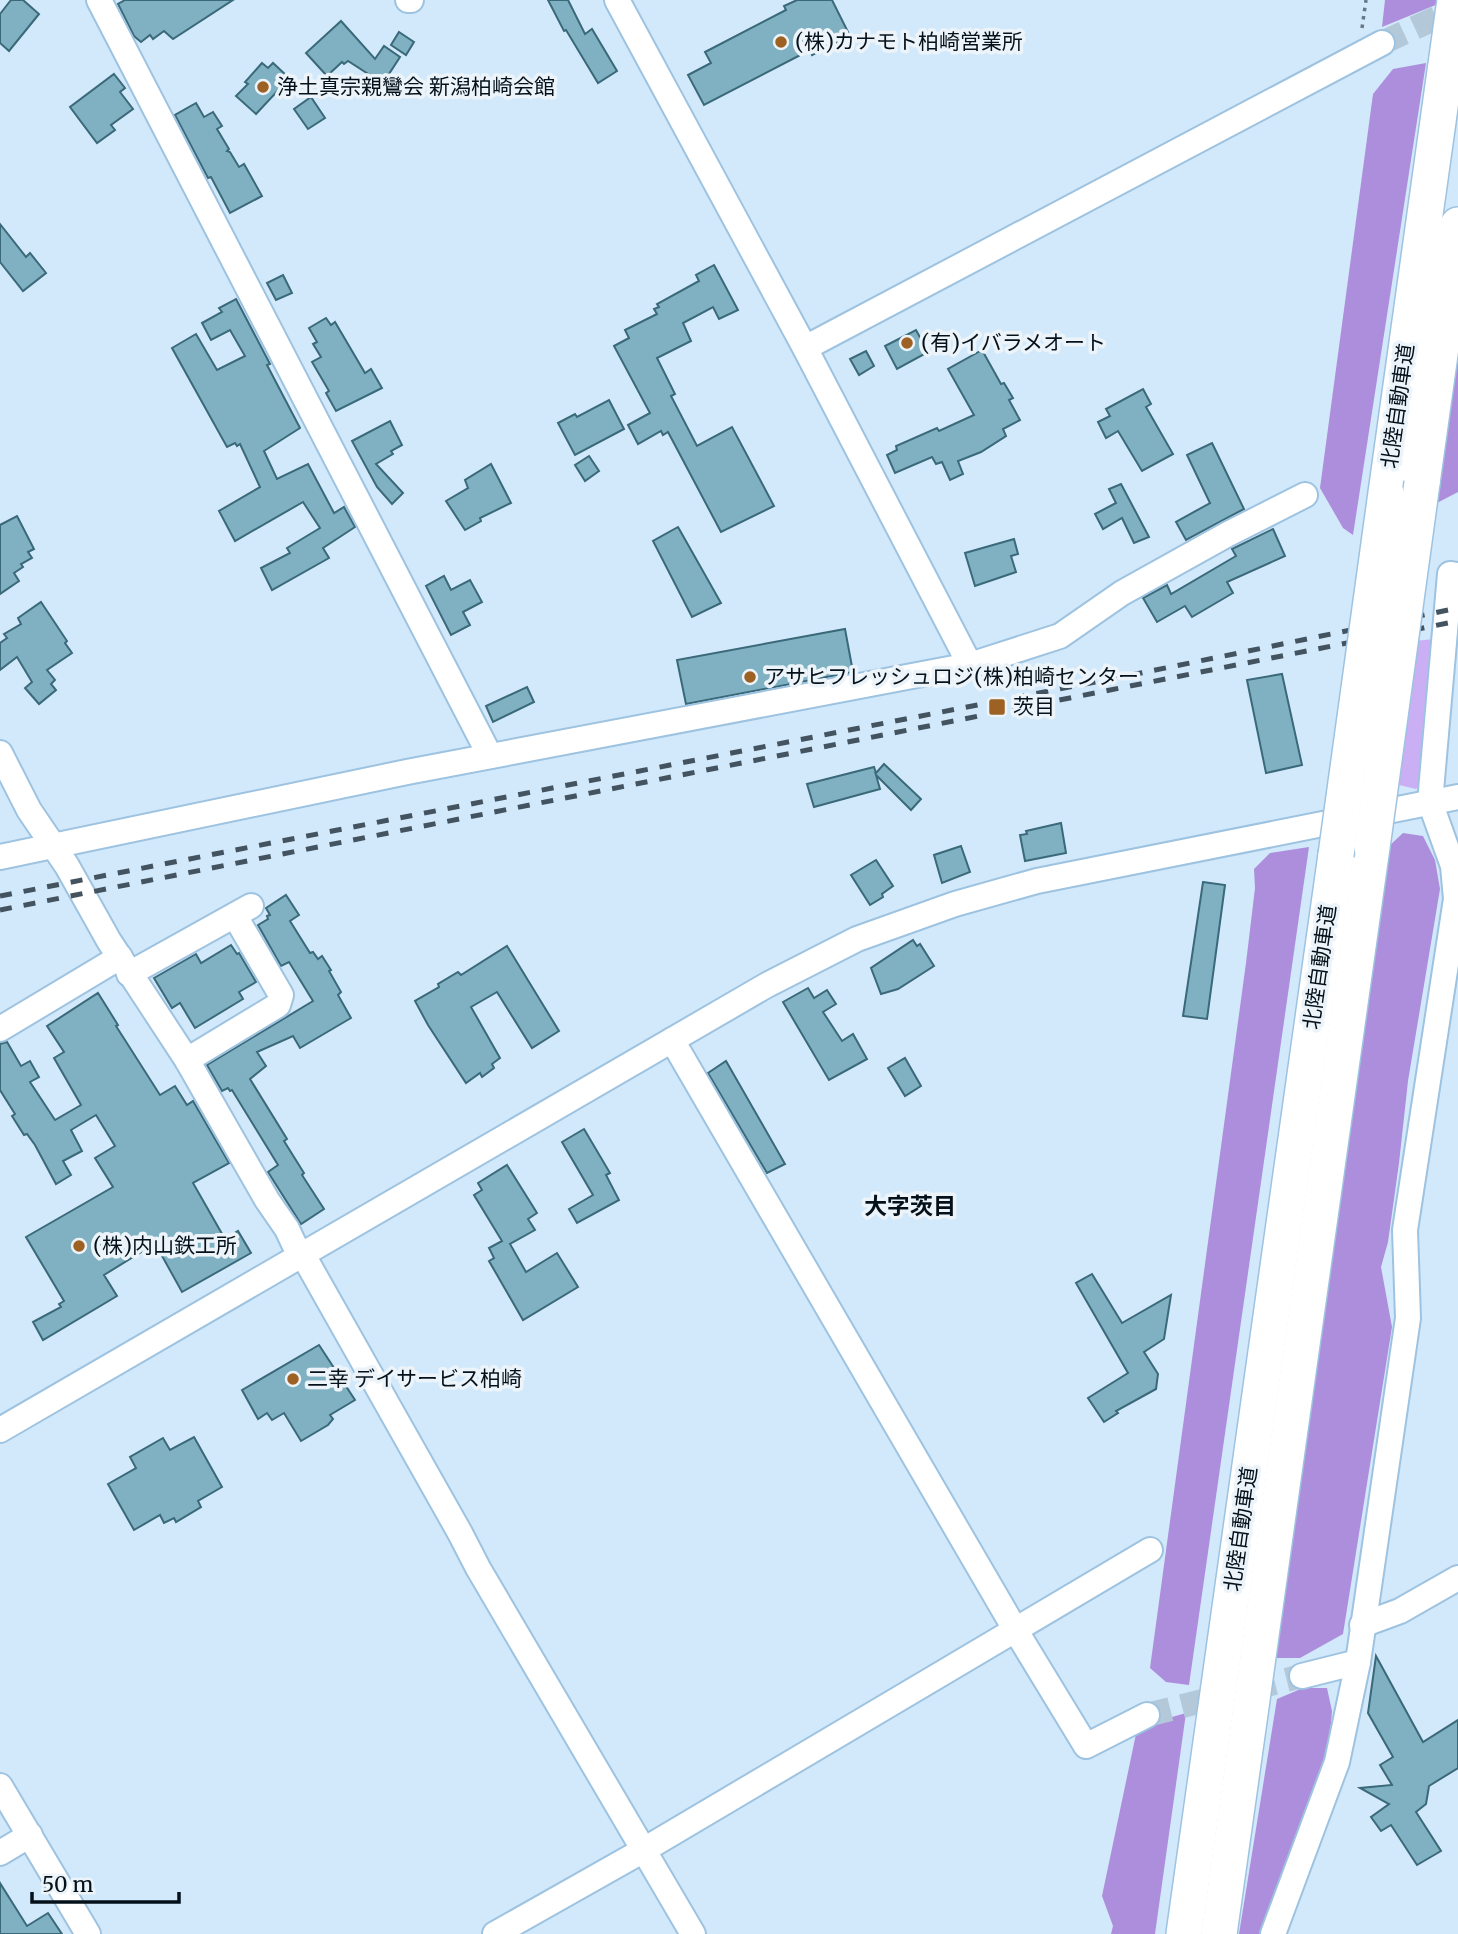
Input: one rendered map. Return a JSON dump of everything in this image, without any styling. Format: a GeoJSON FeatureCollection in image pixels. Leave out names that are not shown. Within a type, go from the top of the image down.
{"type":"FeatureCollection","features":[{"type":"Feature","properties":{"kind":"highway","name":"北陸自動車道"},"geometry":{"type":"LineString","coordinates":[[1184,1934],[1455,0]]}},
{"type":"Feature","properties":{"kind":"highway","name":"北陸自動車道"},"geometry":{"type":"LineString","coordinates":[[1219,1934],[1458,225]]}},
{"type":"Feature","properties":{"kind":"street"},"geometry":{"type":"LineString","coordinates":[[99,0],[491,756]]}},
{"type":"Feature","properties":{"kind":"street"},"geometry":{"type":"LineString","coordinates":[[617,0],[805,348],[970,665]]}},
{"type":"Feature","properties":{"kind":"street"},"geometry":{"type":"LineString","coordinates":[[805,348],[1382,43]]}},
{"type":"Feature","properties":{"kind":"street"},"geometry":{"type":"LineString","coordinates":[[0,858],[491,756],[970,665],[1060,636],[1122,593],[1305,495]]}},
{"type":"Feature","properties":{"kind":"street"},"geometry":{"type":"LineString","coordinates":[[1273,1934],[1337,1762],[1357,1662],[1408,1318],[1405,1230],[1456,899],[1453,866],[1430,802],[1450,574],[1458,575]]}},
{"type":"Feature","properties":{"kind":"street"},"geometry":{"type":"LineString","coordinates":[[0,753],[29,810],[67,866],[124,966],[187,1060],[267,1200],[303,1255],[478,1568],[693,1934]]}},
{"type":"Feature","properties":{"kind":"street"},"geometry":{"type":"LineString","coordinates":[[0,1430],[767,985],[857,939],[955,904],[1064,875],[1458,797]]}},
{"type":"Feature","properties":{"kind":"street"},"geometry":{"type":"LineString","coordinates":[[0,1029],[124,966],[243,911],[281,995],[278,1005],[187,1060]]}},
{"type":"Feature","properties":{"kind":"street"},"geometry":{"type":"LineString","coordinates":[[672,1040],[1016,1631],[1086,1746],[1147,1715]]}},
{"type":"Feature","properties":{"kind":"street"},"geometry":{"type":"LineString","coordinates":[[495,1934],[642,1851],[1150,1550]]}},
{"type":"Feature","properties":{"kind":"street"},"geometry":{"type":"LineString","coordinates":[[1362,1625],[1400,1611],[1458,1578]]}},
{"type":"Feature","properties":{"kind":"street"},"geometry":{"type":"LineString","coordinates":[[1302,1676],[1357,1662]]}},
{"type":"Feature","properties":{"kind":"street"},"geometry":{"type":"LineString","coordinates":[[0,1786],[88,1934]]}},
{"type":"Feature","properties":{"kind":"street"},"geometry":{"type":"LineString","coordinates":[[0,1853],[30,1835]]}},
{"type":"Feature","properties":{"kind":"shaded area"},"geometry":{"type":"Polygon","coordinates":[[[1385,0],[1439,0],[1438,4],[1382,27],[1385,0]]]}},
{"type":"Feature","properties":{"kind":"shaded area"},"geometry":{"type":"Polygon","coordinates":[[[1426,63],[1353,535],[1343,528],[1320,488],[1373,94],[1393,69],[1426,63]]]}},
{"type":"Feature","properties":{"kind":"shaded area"},"geometry":{"type":"Polygon","coordinates":[[[1458,349],[1458,492],[1435,504],[1458,349]]]}},
{"type":"Feature","properties":{"kind":"shaded area"},"geometry":{"type":"Polygon","coordinates":[[[1443,638],[1425,779],[1416,789],[1399,785],[1415,641],[1443,638]]]}},
{"type":"Feature","properties":{"kind":"shaded area"},"geometry":{"type":"Polygon","coordinates":[[[1403,833],[1423,836],[1435,860],[1440,889],[1408,1081],[1388,1242],[1381,1267],[1392,1327],[1343,1634],[1300,1658],[1275,1658],[1388,847],[1403,833]]]}},
{"type":"Feature","properties":{"kind":"shaded area"},"geometry":{"type":"Polygon","coordinates":[[[1309,847],[1189,1685],[1166,1682],[1150,1668],[1246,963],[1255,888],[1254,869],[1270,853],[1309,847]]]}},
{"type":"Feature","properties":{"kind":"shaded area"},"geometry":{"type":"Polygon","coordinates":[[[1303,1688],[1327,1688],[1332,1711],[1328,1760],[1261,1934],[1239,1934],[1277,1699],[1303,1688]]]}},
{"type":"Feature","properties":{"kind":"shaded area"},"geometry":{"type":"Polygon","coordinates":[[[1186,1713],[1155,1934],[1111,1934],[1113,1926],[1102,1896],[1136,1734],[1151,1723],[1186,1713]]]}},
{"type":"Feature","properties":{"kind":"building"},"geometry":{"type":"Polygon","coordinates":[[[11,0],[23,0],[39,14],[9,51],[0,43],[0,14],[11,0]]]}},
{"type":"Feature","properties":{"kind":"building"},"geometry":{"type":"Polygon","coordinates":[[[125,0],[233,0],[173,39],[164,31],[153,39],[150,35],[141,42],[134,36],[118,4],[125,0]]]}},
{"type":"Feature","properties":{"kind":"building"},"geometry":{"type":"Polygon","coordinates":[[[548,0],[568,0],[585,34],[592,29],[617,71],[598,83],[566,30],[564,31],[548,0]]]}},
{"type":"Feature","properties":{"kind":"building","name":"(株)カナモト柏崎営業所"},"geometry":{"type":"Polygon","coordinates":[[[797,0],[832,0],[850,36],[812,55],[810,50],[704,105],[688,75],[711,63],[705,52],[786,10],[784,6],[797,0]]]}},
{"type":"Feature","properties":{"kind":"building"},"geometry":{"type":"Polygon","coordinates":[[[341,21],[375,59],[384,46],[400,57],[389,74],[404,90],[401,95],[348,61],[344,64],[342,62],[327,76],[306,53],[341,21]]]}},
{"type":"Feature","properties":{"kind":"building"},"geometry":{"type":"Polygon","coordinates":[[[399,32],[414,42],[406,55],[391,45],[399,32]]]}},
{"type":"Feature","properties":{"kind":"building","name":"浄土真宗親鸞会 新潟柏崎会館"},"geometry":{"type":"Polygon","coordinates":[[[262,63],[268,68],[273,63],[287,76],[282,81],[285,83],[256,114],[236,96],[262,63]]]}},
{"type":"Feature","properties":{"kind":"building"},"geometry":{"type":"Polygon","coordinates":[[[114,74],[125,88],[120,92],[133,109],[111,125],[115,130],[97,143],[70,107],[114,74]]]}},
{"type":"Feature","properties":{"kind":"building"},"geometry":{"type":"Polygon","coordinates":[[[311,97],[325,118],[308,129],[294,109],[311,97]]]}},
{"type":"Feature","properties":{"kind":"building"},"geometry":{"type":"Polygon","coordinates":[[[196,103],[204,117],[213,112],[222,126],[217,129],[229,149],[227,151],[239,167],[244,164],[262,196],[230,213],[175,115],[196,103]]]}},
{"type":"Feature","properties":{"kind":"building"},"geometry":{"type":"Polygon","coordinates":[[[0,224],[26,257],[30,253],[46,273],[23,291],[0,262],[0,224]]]}},
{"type":"Feature","properties":{"kind":"building"},"geometry":{"type":"Polygon","coordinates":[[[714,265],[738,310],[719,319],[713,307],[683,323],[691,341],[657,358],[675,394],[671,396],[697,446],[732,427],[774,506],[721,532],[668,432],[663,435],[661,431],[638,444],[628,425],[650,413],[614,346],[629,338],[625,330],[657,314],[654,309],[659,307],[657,304],[699,281],[696,275],[714,265]]]}},
{"type":"Feature","properties":{"kind":"building"},"geometry":{"type":"Polygon","coordinates":[[[283,275],[292,293],[276,300],[267,283],[283,275]]]}},
{"type":"Feature","properties":{"kind":"building"},"geometry":{"type":"Polygon","coordinates":[[[236,299],[300,428],[264,451],[277,479],[308,464],[334,513],[344,507],[355,527],[323,548],[329,558],[272,590],[261,568],[290,553],[287,548],[320,528],[303,502],[235,541],[219,511],[260,487],[240,444],[227,447],[172,348],[196,334],[217,370],[245,356],[230,330],[211,340],[202,323],[222,312],[219,308],[236,299]]]}},
{"type":"Feature","properties":{"kind":"building"},"geometry":{"type":"Polygon","coordinates":[[[326,318],[331,325],[335,322],[365,373],[371,369],[382,388],[336,411],[326,393],[329,391],[312,362],[321,357],[313,344],[317,342],[309,328],[326,318]]]}},
{"type":"Feature","properties":{"kind":"building","name":"(有)イバラメオート"},"geometry":{"type":"Polygon","coordinates":[[[916,330],[928,352],[897,369],[885,346],[916,330]]]}},
{"type":"Feature","properties":{"kind":"building"},"geometry":{"type":"Polygon","coordinates":[[[982,350],[1001,384],[1004,383],[1013,398],[1009,400],[1020,420],[1003,429],[1006,436],[981,452],[958,461],[963,474],[950,480],[942,462],[936,464],[932,457],[895,473],[887,455],[897,450],[896,446],[974,415],[948,369],[982,350]]]}},
{"type":"Feature","properties":{"kind":"building"},"geometry":{"type":"Polygon","coordinates":[[[866,351],[874,366],[859,375],[850,359],[866,351]]]}},
{"type":"Feature","properties":{"kind":"building"},"geometry":{"type":"Polygon","coordinates":[[[1143,389],[1151,404],[1146,407],[1173,454],[1142,471],[1118,431],[1106,438],[1098,422],[1110,416],[1106,409],[1143,389]]]}},
{"type":"Feature","properties":{"kind":"building"},"geometry":{"type":"Polygon","coordinates":[[[609,400],[624,429],[575,455],[558,423],[575,414],[577,417],[609,400]]]}},
{"type":"Feature","properties":{"kind":"building"},"geometry":{"type":"Polygon","coordinates":[[[390,421],[402,445],[376,464],[403,493],[392,504],[377,487],[352,441],[390,421]]]}},
{"type":"Feature","properties":{"kind":"building"},"geometry":{"type":"Polygon","coordinates":[[[1212,443],[1244,509],[1186,540],[1176,522],[1210,503],[1187,455],[1212,443]]]}},
{"type":"Feature","properties":{"kind":"building"},"geometry":{"type":"Polygon","coordinates":[[[589,456],[599,471],[585,481],[575,465],[589,456]]]}},
{"type":"Feature","properties":{"kind":"building"},"geometry":{"type":"Polygon","coordinates":[[[491,464],[511,503],[480,518],[481,521],[465,530],[446,501],[468,488],[465,480],[491,464]]]}},
{"type":"Feature","properties":{"kind":"building"},"geometry":{"type":"Polygon","coordinates":[[[1121,484],[1149,537],[1134,543],[1122,518],[1103,529],[1095,514],[1116,503],[1109,489],[1121,484]]]}},
{"type":"Feature","properties":{"kind":"building"},"geometry":{"type":"Polygon","coordinates":[[[17,516],[34,549],[28,552],[32,558],[21,564],[23,567],[14,573],[19,581],[0,594],[0,525],[17,516]]]}},
{"type":"Feature","properties":{"kind":"building"},"geometry":{"type":"Polygon","coordinates":[[[678,527],[721,603],[692,617],[653,541],[678,527]]]}},
{"type":"Feature","properties":{"kind":"building"},"geometry":{"type":"Polygon","coordinates":[[[1273,529],[1285,556],[1227,582],[1233,593],[1192,617],[1185,606],[1157,622],[1143,598],[1167,585],[1171,594],[1236,556],[1232,549],[1273,529]]]}},
{"type":"Feature","properties":{"kind":"building"},"geometry":{"type":"Polygon","coordinates":[[[1014,539],[1018,554],[1011,556],[1016,572],[975,586],[965,553],[1014,539]]]}},
{"type":"Feature","properties":{"kind":"building"},"geometry":{"type":"Polygon","coordinates":[[[444,576],[451,590],[470,580],[482,602],[463,612],[470,625],[451,635],[426,586],[444,576]]]}},
{"type":"Feature","properties":{"kind":"building"},"geometry":{"type":"Polygon","coordinates":[[[41,602],[72,653],[47,670],[55,680],[51,684],[56,690],[39,704],[25,688],[32,682],[17,657],[0,670],[0,643],[7,638],[4,634],[21,624],[18,618],[41,602]]]}},
{"type":"Feature","properties":{"kind":"building","name":"アサヒフレッシュロジ(株)柏崎センター"},"geometry":{"type":"Polygon","coordinates":[[[845,629],[853,672],[686,704],[677,660],[845,629]]]}},
{"type":"Feature","properties":{"kind":"building"},"geometry":{"type":"Polygon","coordinates":[[[1282,674],[1302,765],[1266,773],[1247,680],[1282,674]]]}},
{"type":"Feature","properties":{"kind":"building"},"geometry":{"type":"Polygon","coordinates":[[[527,687],[534,702],[493,722],[486,706],[527,687]]]}},
{"type":"Feature","properties":{"kind":"building"},"geometry":{"type":"Polygon","coordinates":[[[884,764],[921,799],[911,810],[876,775],[880,789],[814,807],[807,784],[874,767],[876,773],[884,764]]]}},
{"type":"Feature","properties":{"kind":"building"},"geometry":{"type":"Polygon","coordinates":[[[1061,823],[1066,853],[1025,861],[1020,835],[1027,834],[1026,831],[1061,823]]]}},
{"type":"Feature","properties":{"kind":"building"},"geometry":{"type":"Polygon","coordinates":[[[961,846],[970,872],[942,883],[934,855],[961,846]]]}},
{"type":"Feature","properties":{"kind":"building"},"geometry":{"type":"Polygon","coordinates":[[[876,860],[893,886],[882,894],[883,897],[870,905],[851,875],[876,860]]]}},
{"type":"Feature","properties":{"kind":"building"},"geometry":{"type":"Polygon","coordinates":[[[1203,882],[1225,885],[1207,1019],[1183,1016],[1203,882]]]}},
{"type":"Feature","properties":{"kind":"building"},"geometry":{"type":"Polygon","coordinates":[[[286,895],[299,915],[290,921],[310,953],[313,952],[318,959],[322,956],[331,970],[329,971],[341,992],[338,995],[351,1018],[300,1048],[293,1036],[257,1052],[266,1066],[250,1079],[287,1139],[284,1141],[324,1209],[301,1224],[268,1172],[278,1165],[232,1090],[228,1088],[222,1091],[207,1065],[313,1001],[289,962],[281,966],[258,925],[270,915],[266,908],[286,895]]]}},
{"type":"Feature","properties":{"kind":"building"},"geometry":{"type":"Polygon","coordinates":[[[913,940],[917,946],[920,944],[934,966],[898,989],[881,994],[871,968],[913,940]]]}},
{"type":"Feature","properties":{"kind":"building"},"geometry":{"type":"Polygon","coordinates":[[[231,945],[237,954],[239,953],[256,982],[239,992],[243,999],[195,1028],[180,1003],[172,1008],[154,978],[196,954],[201,963],[231,945]]]}},
{"type":"Feature","properties":{"kind":"building"},"geometry":{"type":"Polygon","coordinates":[[[507,946],[559,1031],[532,1048],[497,992],[471,1007],[500,1058],[492,1064],[494,1068],[482,1077],[480,1073],[466,1083],[415,1001],[458,972],[461,975],[507,946]]]}},
{"type":"Feature","properties":{"kind":"building"},"geometry":{"type":"Polygon","coordinates":[[[808,988],[814,998],[827,990],[836,1004],[823,1012],[842,1041],[853,1034],[867,1059],[829,1080],[783,1002],[808,988]]]}},
{"type":"Feature","properties":{"kind":"building"},"geometry":{"type":"Polygon","coordinates":[[[98,993],[160,1095],[175,1086],[187,1105],[193,1101],[229,1163],[193,1183],[225,1239],[238,1231],[251,1253],[182,1292],[161,1254],[157,1256],[151,1246],[104,1275],[117,1296],[43,1340],[33,1322],[61,1307],[59,1304],[64,1301],[26,1237],[113,1187],[95,1158],[115,1146],[96,1115],[71,1130],[82,1151],[63,1161],[71,1175],[56,1184],[35,1145],[27,1134],[24,1135],[12,1116],[15,1114],[0,1090],[0,1044],[7,1042],[21,1066],[30,1061],[39,1077],[30,1082],[55,1120],[81,1105],[54,1058],[64,1052],[47,1026],[98,993]]]}},
{"type":"Feature","properties":{"kind":"building"},"geometry":{"type":"Polygon","coordinates":[[[905,1058],[921,1086],[905,1096],[888,1068],[905,1058]]]}},
{"type":"Feature","properties":{"kind":"building"},"geometry":{"type":"Polygon","coordinates":[[[726,1061],[785,1164],[767,1173],[708,1073],[726,1061]]]}},
{"type":"Feature","properties":{"kind":"building"},"geometry":{"type":"Polygon","coordinates":[[[584,1129],[610,1173],[606,1175],[619,1200],[577,1223],[569,1209],[593,1195],[562,1142],[584,1129]]]}},
{"type":"Feature","properties":{"kind":"building"},"geometry":{"type":"Polygon","coordinates":[[[507,1165],[537,1213],[528,1219],[535,1230],[510,1244],[526,1272],[557,1253],[578,1287],[523,1320],[489,1261],[494,1258],[489,1248],[502,1241],[474,1195],[482,1190],[478,1183],[507,1165]]]}},
{"type":"Feature","properties":{"kind":"building"},"geometry":{"type":"Polygon","coordinates":[[[1092,1274],[1122,1323],[1171,1295],[1164,1339],[1144,1352],[1158,1374],[1156,1389],[1116,1411],[1118,1413],[1104,1422],[1088,1398],[1128,1373],[1076,1283],[1092,1274]]]}},
{"type":"Feature","properties":{"kind":"building","name":"二幸 デイサービス柏崎"},"geometry":{"type":"Polygon","coordinates":[[[319,1345],[355,1400],[330,1415],[333,1419],[328,1425],[301,1441],[284,1413],[272,1420],[267,1413],[258,1419],[242,1390],[319,1345]]]}},
{"type":"Feature","properties":{"kind":"building"},"geometry":{"type":"Polygon","coordinates":[[[194,1437],[222,1487],[198,1501],[201,1507],[176,1522],[174,1518],[164,1523],[160,1515],[134,1530],[108,1484],[136,1468],[130,1457],[163,1438],[170,1450],[194,1437]]]}},
{"type":"Feature","properties":{"kind":"building"},"geometry":{"type":"Polygon","coordinates":[[[1376,1656],[1423,1742],[1458,1720],[1458,1768],[1429,1786],[1426,1804],[1416,1812],[1441,1851],[1417,1865],[1391,1825],[1381,1831],[1371,1817],[1389,1804],[1360,1788],[1392,1785],[1380,1765],[1393,1757],[1368,1713],[1376,1656]]]}},
{"type":"Feature","properties":{"kind":"building"},"geometry":{"type":"Polygon","coordinates":[[[0,1883],[27,1926],[48,1913],[62,1934],[0,1934],[0,1883]]]}},
{"type":"Feature","properties":{"kind":"tunnel"},"geometry":{"type":"LineString","coordinates":[[1382,43],[1458,8]]}},
{"type":"Feature","properties":{"kind":"tunnel"},"geometry":{"type":"LineString","coordinates":[[1147,1715],[1302,1676]]}},
{"type":"Feature","properties":{"kind":"railway"},"geometry":{"type":"LineString","coordinates":[[0,896],[1141,673],[1458,608]]}},
{"type":"Feature","properties":{"kind":"railway"},"geometry":{"type":"LineString","coordinates":[[0,910],[1458,621]]}},
{"type":"Feature","properties":{"kind":"place","name":"(株)カナモト柏崎営業所"},"geometry":{"type":"Point","coordinates":[781,42]}},
{"type":"Feature","properties":{"kind":"place","name":"浄土真宗親鸞会 新潟柏崎会館"},"geometry":{"type":"Point","coordinates":[263,87]}},
{"type":"Feature","properties":{"kind":"place","name":"(有)イバラメオート"},"geometry":{"type":"Point","coordinates":[907,343]}},
{"type":"Feature","properties":{"kind":"place","name":"アサヒフレッシュロジ(株)柏崎センター"},"geometry":{"type":"Point","coordinates":[750,677]}},
{"type":"Feature","properties":{"kind":"place","name":"茨目"},"geometry":{"type":"Point","coordinates":[997,707]}},
{"type":"Feature","properties":{"kind":"place","name":"(株)内山鉄工所"},"geometry":{"type":"Point","coordinates":[79,1246]}},
{"type":"Feature","properties":{"kind":"place","name":"二幸 デイサービス柏崎"},"geometry":{"type":"Point","coordinates":[293,1379]}},
{"type":"Feature","properties":{"kind":"district","name":"大字茨目"},"geometry":{"type":"Point","coordinates":[910,1206]}}]}
